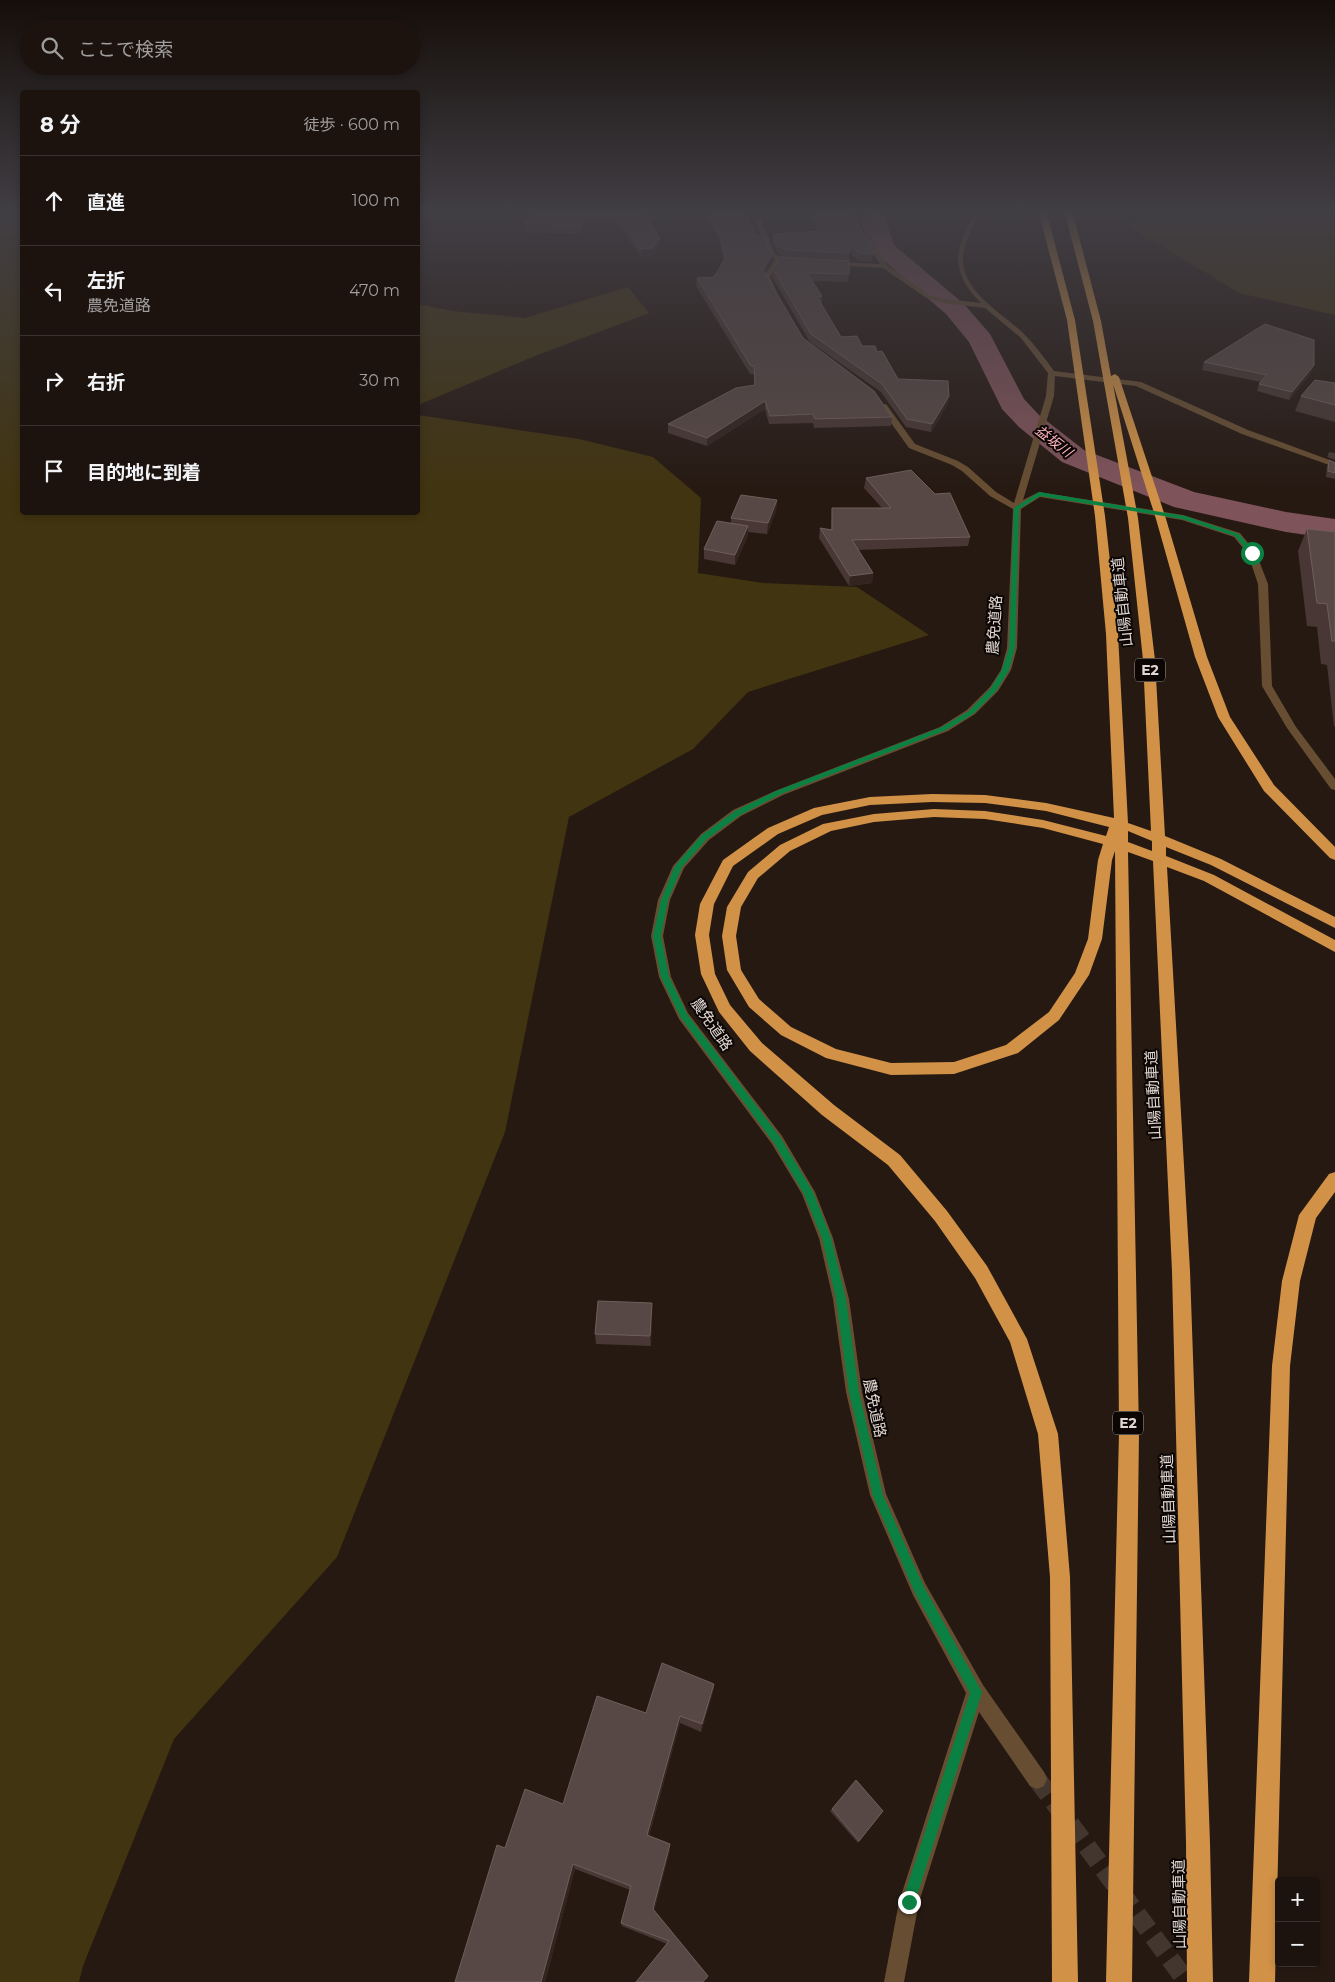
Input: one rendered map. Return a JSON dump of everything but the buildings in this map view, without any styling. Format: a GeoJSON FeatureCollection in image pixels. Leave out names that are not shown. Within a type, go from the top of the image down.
{"type":"FeatureCollection","features":[{"type":"Feature","properties":{"kind":"highway","name":"山陽自動車道"},"geometry":{"type":"LineString","coordinates":[[1067,306],[1100,516],[1112,634],[1121,810],[1113,862],[1128,1433],[1119,1982]]}},
{"type":"Feature","properties":{"kind":"highway","name":"山陽自動車道"},"geometry":{"type":"LineString","coordinates":[[1093,306],[1133,518],[1149,660],[1182,1271],[1198,1833],[1200,1982]]}},
{"type":"Feature","properties":{"kind":"highway"},"geometry":{"type":"LineString","coordinates":[[1097,321],[1161,519],[1201,657],[1224,716],[1269,788],[1335,855]]}},
{"type":"Feature","properties":{"kind":"highway"},"geometry":{"type":"LineString","coordinates":[[1065,1982],[1060,1577],[1048,1434],[1018,1339],[981,1272],[941,1216],[894,1160],[828,1110],[756,1047],[724,1008],[708,974],[703,945],[702,935],[707,904],[728,863],[773,831],[828,810],[870,801],[932,798],[985,800],[1046,807],[1132,828],[1216,862],[1335,923]]}},
{"type":"Feature","properties":{"kind":"highway"},"geometry":{"type":"LineString","coordinates":[[1113,862],[1095,939],[1082,975],[1054,1016],[1012,1049],[954,1068],[891,1069],[832,1054],[786,1031],[754,1003],[734,970],[729,936],[734,907],[753,875],[785,848],[828,827],[874,818],[934,813],[985,815],[1043,824],[1124,845],[1209,878],[1335,947]]}},
{"type":"Feature","properties":{"kind":"highway"},"geometry":{"type":"LineString","coordinates":[[1262,1982],[1281,1366],[1291,1281],[1308,1215],[1335,1179]]}},
{"type":"Feature","properties":{"kind":"street"},"geometry":{"type":"LineString","coordinates":[[986,306],[1022,336],[1052,373],[1138,384],[1245,432],[1335,465]]}},
{"type":"Feature","properties":{"kind":"street","name":"農免道路"},"geometry":{"type":"LineString","coordinates":[[1037,1779],[976,1692],[919,1589],[878,1496],[854,1392],[841,1299],[826,1238],[808,1192],[777,1140],[684,1016],[665,977],[657,936],[664,900],[679,866],[705,837],[737,813],[779,793],[944,729],[971,712],[994,689],[1006,670],[1012,648],[1016,508],[1044,419],[1050,396],[1052,373]]}},
{"type":"Feature","properties":{"kind":"street"},"geometry":{"type":"LineString","coordinates":[[877,396],[912,446],[960,466],[992,494],[1016,508],[1039,494],[1183,518],[1237,535],[1252,553],[1263,584],[1267,686],[1292,728],[1335,787]]}},
{"type":"Feature","properties":{"kind":"street"},"geometry":{"type":"LineString","coordinates":[[894,1982],[909,1902],[976,1692]]}},
{"type":"Feature","properties":{"kind":"shaded area"},"geometry":{"type":"Polygon","coordinates":[[[0,306],[20,306],[20,515],[420,515],[420,415],[579,439],[653,457],[701,498],[698,573],[763,583],[857,587],[929,635],[748,692],[693,749],[569,817],[505,1132],[337,1557],[174,1739],[83,1966],[79,1982],[0,1982],[0,306]]]}},
{"type":"Feature","properties":{"kind":"shaded area"},"geometry":{"type":"Polygon","coordinates":[[[420,306],[525,318],[563,306],[644,306],[649,313],[535,356],[420,404],[420,306]]]}},
{"type":"Feature","properties":{"kind":"shaded area"},"geometry":{"type":"Polygon","coordinates":[[[1298,306],[1335,306],[1335,315],[1298,306]]]}},
{"type":"Feature","properties":{"kind":"waterway","name":"益坂川"},"geometry":{"type":"LineString","coordinates":[[952,306],[981,340],[1012,403],[1029,421],[1073,456],[1185,500],[1286,522],[1335,529]]}},
{"type":"Feature","properties":{"kind":"tunnel"},"geometry":{"type":"LineString","coordinates":[[1037,1779],[1187,1982]]}},
{"type":"Feature","properties":{"kind":"route"},"geometry":{"type":"LineString","coordinates":[[909,1902],[976,1692],[919,1589],[878,1496],[854,1392],[841,1299],[826,1238],[808,1192],[777,1140],[684,1016],[665,977],[657,936],[664,900],[679,866],[705,837],[737,813],[779,793],[855,762],[944,729],[971,712],[994,689],[1006,670],[1012,648],[1016,508],[1039,494],[1183,518],[1237,535],[1252,553]]}}]}
